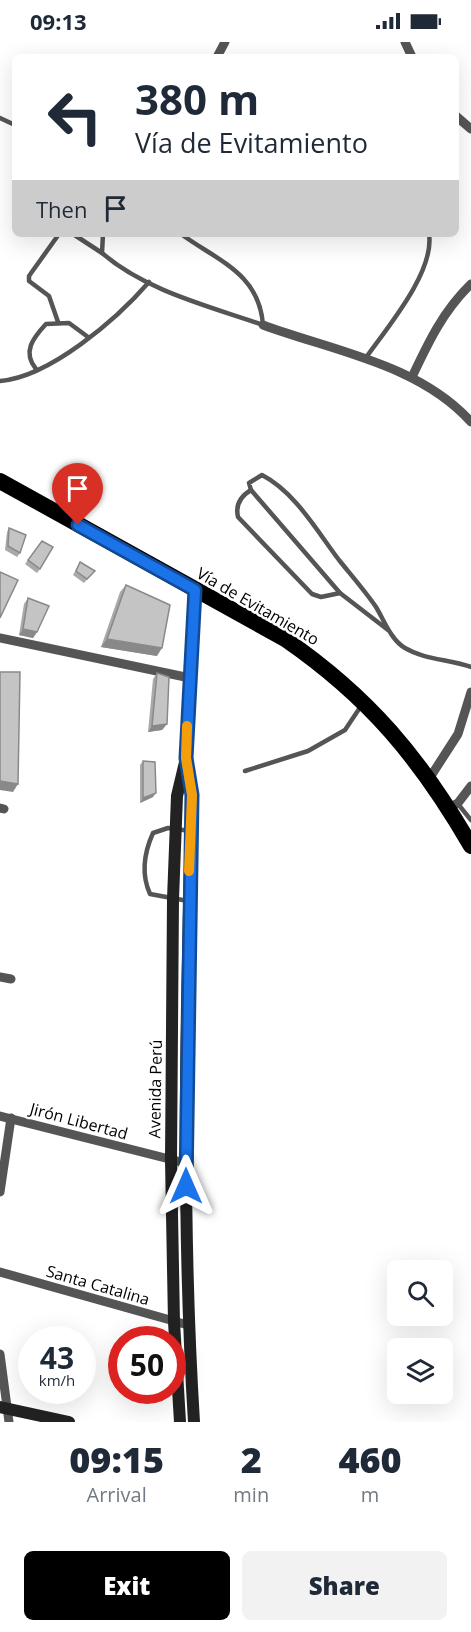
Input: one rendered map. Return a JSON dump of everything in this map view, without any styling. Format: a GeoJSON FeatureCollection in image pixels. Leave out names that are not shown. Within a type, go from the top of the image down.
{"type":"FeatureCollection","features":[{"type":"Feature","properties":{"kind":"highway","name":"Vía de Evitamiento"},"geometry":{"type":"LineString","coordinates":[[0,481],[285,639],[326,667],[398,736],[429,779],[454,806],[471,846]]}},
{"type":"Feature","properties":{"kind":"main road","name":"Avenida Perú"},"geometry":{"type":"LineString","coordinates":[[180,1422],[174,1322],[171,1160],[173,899],[177,796],[186,758],[195,590]]}},
{"type":"Feature","properties":{"kind":"main road","name":"Avenida Perú"},"geometry":{"type":"LineString","coordinates":[[186,758],[192,795],[188,901],[185,1163],[188,1325],[194,1422]]}},
{"type":"Feature","properties":{"kind":"main road"},"geometry":{"type":"LineString","coordinates":[[4,1408],[69,1422]]}},
{"type":"Feature","properties":{"kind":"street"},"geometry":{"type":"LineString","coordinates":[[459,119],[471,129]]}},
{"type":"Feature","properties":{"kind":"street"},"geometry":{"type":"LineString","coordinates":[[412,377],[426,343],[443,317],[471,284]]}},
{"type":"Feature","properties":{"kind":"street"},"geometry":{"type":"LineString","coordinates":[[263,325],[412,377],[456,405],[471,422]]}},
{"type":"Feature","properties":{"kind":"street"},"geometry":{"type":"LineString","coordinates":[[0,638],[190,678]]}},
{"type":"Feature","properties":{"kind":"street"},"geometry":{"type":"LineString","coordinates":[[429,779],[458,734],[471,692]]}},
{"type":"Feature","properties":{"kind":"street"},"geometry":{"type":"LineString","coordinates":[[454,806],[471,786]]}},
{"type":"Feature","properties":{"kind":"street"},"geometry":{"type":"LineString","coordinates":[[0,977],[11,979]]}},
{"type":"Feature","properties":{"kind":"street","name":"Jirón Libertad"},"geometry":{"type":"LineString","coordinates":[[0,1116],[185,1163]]}},
{"type":"Feature","properties":{"kind":"street"},"geometry":{"type":"LineString","coordinates":[[0,1192],[11,1118]]}},
{"type":"Feature","properties":{"kind":"street","name":"Santa Catalina"},"geometry":{"type":"LineString","coordinates":[[0,1272],[188,1325]]}},
{"type":"Feature","properties":{"kind":"street"},"geometry":{"type":"LineString","coordinates":[[0,1354],[4,1408],[9,1422]]}},
{"type":"Feature","properties":{"kind":"lane"},"geometry":{"type":"LineString","coordinates":[[56,237],[29,280],[49,296],[58,322]]}},
{"type":"Feature","properties":{"kind":"lane"},"geometry":{"type":"LineString","coordinates":[[78,237],[122,270],[263,325],[262,308],[246,279],[185,237]]}},
{"type":"Feature","properties":{"kind":"lane"},"geometry":{"type":"LineString","coordinates":[[102,253],[104,237]]}},
{"type":"Feature","properties":{"kind":"lane"},"geometry":{"type":"LineString","coordinates":[[365,359],[419,278],[426,259],[429,237]]}},
{"type":"Feature","properties":{"kind":"lane"},"geometry":{"type":"LineString","coordinates":[[0,381],[11,380],[52,362],[125,310],[150,282]]}},
{"type":"Feature","properties":{"kind":"lane"},"geometry":{"type":"LineString","coordinates":[[36,369],[31,363],[28,350],[35,336],[46,324],[69,322],[88,337]]}},
{"type":"Feature","properties":{"kind":"lane"},"geometry":{"type":"LineString","coordinates":[[388,630],[340,593],[251,490],[249,483],[262,475],[277,484],[376,607],[388,630],[403,648],[432,658],[450,659],[471,667]]}},
{"type":"Feature","properties":{"kind":"lane"},"geometry":{"type":"LineString","coordinates":[[251,490],[242,497],[236,510],[238,517],[312,594],[321,597],[340,593]]}},
{"type":"Feature","properties":{"kind":"lane"},"geometry":{"type":"LineString","coordinates":[[245,771],[308,750],[345,730],[364,701]]}},
{"type":"Feature","properties":{"kind":"lane"},"geometry":{"type":"LineString","coordinates":[[454,806],[471,820]]}},
{"type":"Feature","properties":{"kind":"lane"},"geometry":{"type":"LineString","coordinates":[[188,901],[150,894],[144,880],[147,847],[153,833],[176,828],[191,831]]}},
{"type":"Feature","properties":{"kind":"building"},"geometry":{"type":"Polygon","coordinates":[[[9,528],[26,535],[20,553],[8,546],[9,528]]]}},
{"type":"Feature","properties":{"kind":"building"},"geometry":{"type":"Polygon","coordinates":[[[42,541],[53,547],[40,569],[28,560],[42,541]]]}},
{"type":"Feature","properties":{"kind":"building"},"geometry":{"type":"Polygon","coordinates":[[[80,562],[95,571],[87,579],[76,571],[80,562]]]}},
{"type":"Feature","properties":{"kind":"building"},"geometry":{"type":"Polygon","coordinates":[[[0,572],[18,580],[0,618],[0,572]]]}},
{"type":"Feature","properties":{"kind":"building"},"geometry":{"type":"Polygon","coordinates":[[[126,585],[170,605],[162,648],[107,639],[126,585]]]}},
{"type":"Feature","properties":{"kind":"building"},"geometry":{"type":"Polygon","coordinates":[[[28,598],[49,606],[37,632],[23,629],[28,598]]]}},
{"type":"Feature","properties":{"kind":"building"},"geometry":{"type":"Polygon","coordinates":[[[0,672],[20,672],[18,784],[0,781],[0,672]]]}},
{"type":"Feature","properties":{"kind":"building"},"geometry":{"type":"Polygon","coordinates":[[[157,673],[169,677],[167,724],[152,726],[157,673]]]}},
{"type":"Feature","properties":{"kind":"building"},"geometry":{"type":"Polygon","coordinates":[[[143,761],[155,762],[156,793],[143,798],[143,761]]]}},
{"type":"Feature","properties":{"kind":"slow traffic"},"geometry":{"type":"LineString","coordinates":[[187,726],[186,758],[192,795],[189,871]]}},
{"type":"Feature","properties":{"kind":"route"},"geometry":{"type":"LineString","coordinates":[[78,525],[195,590],[186,758],[192,795],[188,901],[186,1186]]}}]}
